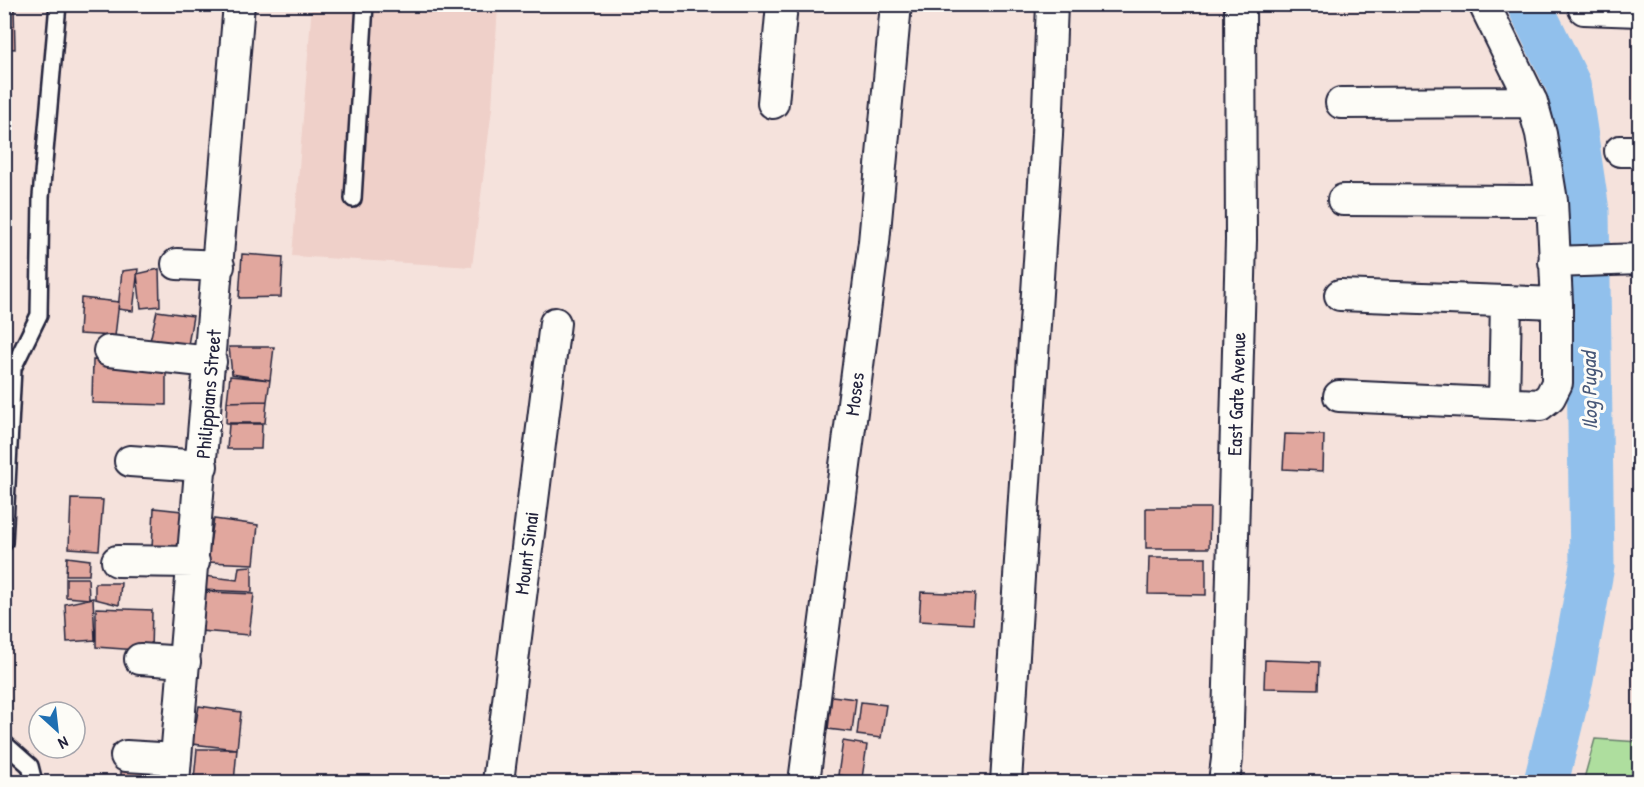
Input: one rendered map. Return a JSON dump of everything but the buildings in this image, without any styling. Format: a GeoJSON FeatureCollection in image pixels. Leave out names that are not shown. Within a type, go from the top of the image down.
{"type":"FeatureCollection","features":[{"type":"Feature","properties":{"kind":"street","name":"Philippians Street"},"geometry":{"type":"LineString","coordinates":[[175,771],[211,362],[239,4]]}},
{"type":"Feature","properties":{"kind":"street"},"geometry":{"type":"LineString","coordinates":[[773,103],[782,4]]}},
{"type":"Feature","properties":{"kind":"street","name":"Moses"},"geometry":{"type":"LineString","coordinates":[[804,783],[874,242],[896,4]]}},
{"type":"Feature","properties":{"kind":"street"},"geometry":{"type":"LineString","coordinates":[[1006,783],[1047,135],[1052,4]]}},
{"type":"Feature","properties":{"kind":"street","name":"East Gate Avenue"},"geometry":{"type":"LineString","coordinates":[[1224,783],[1227,759],[1240,240],[1240,4]]}},
{"type":"Feature","properties":{"kind":"street"},"geometry":{"type":"LineString","coordinates":[[1339,396],[1540,405],[1550,397],[1557,382],[1557,303],[1567,261],[1552,201],[1541,134],[1532,102],[1484,4]]}},
{"type":"Feature","properties":{"kind":"street"},"geometry":{"type":"LineString","coordinates":[[1584,9],[1640,10]]}},
{"type":"Feature","properties":{"kind":"street"},"geometry":{"type":"LineString","coordinates":[[1341,103],[1532,102]]}},
{"type":"Feature","properties":{"kind":"street"},"geometry":{"type":"LineString","coordinates":[[1342,200],[1552,201]]}},
{"type":"Feature","properties":{"kind":"street"},"geometry":{"type":"LineString","coordinates":[[1567,261],[1637,259]]}},
{"type":"Feature","properties":{"kind":"street"},"geometry":{"type":"LineString","coordinates":[[177,264],[219,266]]}},
{"type":"Feature","properties":{"kind":"street"},"geometry":{"type":"LineString","coordinates":[[1340,295],[1557,303]]}},
{"type":"Feature","properties":{"kind":"street"},"geometry":{"type":"LineString","coordinates":[[1504,403],[1506,301]]}},
{"type":"Feature","properties":{"kind":"street","name":"Mount Sinai"},"geometry":{"type":"LineString","coordinates":[[498,783],[555,323]]}},
{"type":"Feature","properties":{"kind":"street"},"geometry":{"type":"LineString","coordinates":[[109,351],[211,362]]}},
{"type":"Feature","properties":{"kind":"street"},"geometry":{"type":"LineString","coordinates":[[130,461],[202,466]]}},
{"type":"Feature","properties":{"kind":"street"},"geometry":{"type":"LineString","coordinates":[[117,561],[194,562]]}},
{"type":"Feature","properties":{"kind":"street"},"geometry":{"type":"LineString","coordinates":[[140,659],[185,662]]}},
{"type":"Feature","properties":{"kind":"street"},"geometry":{"type":"LineString","coordinates":[[126,756],[175,771]]}},
{"type":"Feature","properties":{"kind":"lane"},"geometry":{"type":"LineString","coordinates":[[4,543],[13,368],[39,315],[41,197],[58,4]]}},
{"type":"Feature","properties":{"kind":"lane"},"geometry":{"type":"LineString","coordinates":[[353,199],[365,4]]}},
{"type":"Feature","properties":{"kind":"lane"},"geometry":{"type":"LineString","coordinates":[[4,743],[30,766],[34,783]]}},
{"type":"Feature","properties":{"kind":"shaded area"},"geometry":{"type":"Polygon","coordinates":[[[312,5],[498,5],[492,108],[472,267],[292,256],[312,5]]]}},
{"type":"Feature","properties":{"kind":"green space"},"geometry":{"type":"Polygon","coordinates":[[[1595,739],[1639,742],[1639,782],[1583,782],[1595,739]]]}},
{"type":"Feature","properties":{"kind":"waterway","name":"Ilog Pugad"},"geometry":{"type":"LineString","coordinates":[[1529,4],[1568,84],[1587,211],[1592,566],[1571,680],[1546,782]]}}]}
